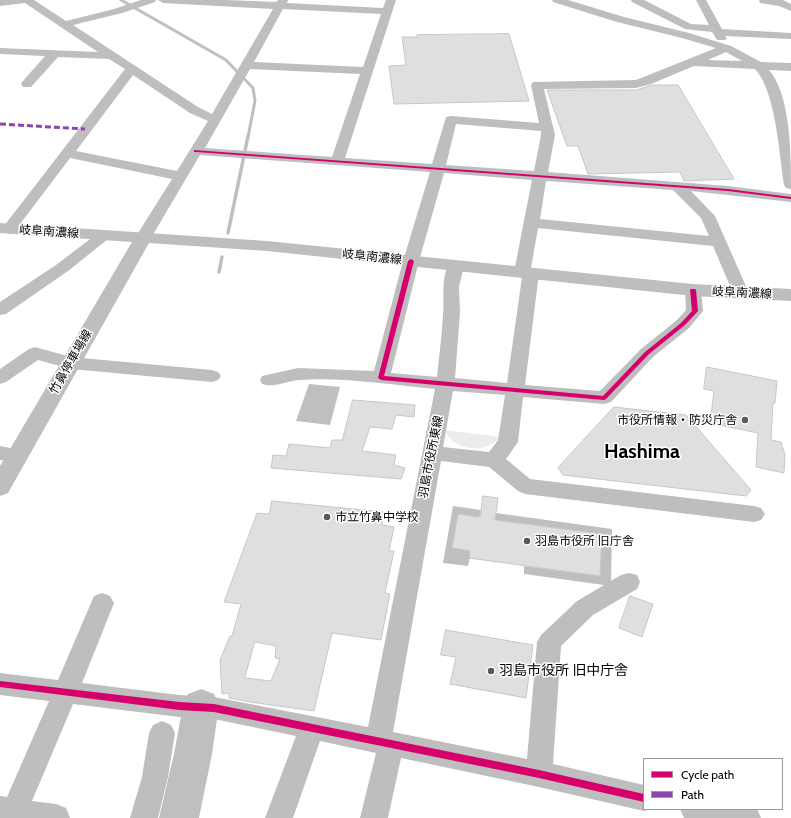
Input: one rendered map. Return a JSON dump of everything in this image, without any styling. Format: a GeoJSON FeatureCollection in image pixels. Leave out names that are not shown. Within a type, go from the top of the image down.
{"type":"FeatureCollection","features":[{"type":"Feature","properties":{"kind":"main road","name":"岐阜南濃線"},"geometry":{"type":"LineString","coordinates":[[5,229],[267,246],[693,290],[791,295]]}},
{"type":"Feature","properties":{"kind":"main road","name":"竹鼻停車場線"},"geometry":{"type":"LineString","coordinates":[[0,487],[9,454],[71,363],[143,238]]}},
{"type":"Feature","properties":{"kind":"street"},"geometry":{"type":"LineString","coordinates":[[0,3],[26,0],[66,24],[111,56],[194,110],[214,120]]}},
{"type":"Feature","properties":{"kind":"street"},"geometry":{"type":"LineString","coordinates":[[163,0],[390,6],[337,161]]}},
{"type":"Feature","properties":{"kind":"street"},"geometry":{"type":"LineString","coordinates":[[557,0],[621,20],[685,35],[727,48],[759,66],[767,75],[785,117],[791,186]]}},
{"type":"Feature","properties":{"kind":"street"},"geometry":{"type":"LineString","coordinates":[[636,0],[689,27],[717,31],[791,36]]}},
{"type":"Feature","properties":{"kind":"street"},"geometry":{"type":"LineString","coordinates":[[701,0],[727,48]]}},
{"type":"Feature","properties":{"kind":"street"},"geometry":{"type":"LineString","coordinates":[[764,1],[782,3],[791,8]]}},
{"type":"Feature","properties":{"kind":"street"},"geometry":{"type":"LineString","coordinates":[[66,24],[147,2]]}},
{"type":"Feature","properties":{"kind":"street"},"geometry":{"type":"LineString","coordinates":[[143,238],[196,151],[282,3]]}},
{"type":"Feature","properties":{"kind":"street"},"geometry":{"type":"LineString","coordinates":[[494,460],[508,442],[516,391],[526,273],[532,223],[548,135],[537,85],[636,84],[647,81],[727,48]]}},
{"type":"Feature","properties":{"kind":"street"},"geometry":{"type":"LineString","coordinates":[[0,51],[111,56]]}},
{"type":"Feature","properties":{"kind":"street"},"geometry":{"type":"LineString","coordinates":[[27,84],[54,54]]}},
{"type":"Feature","properties":{"kind":"street"},"geometry":{"type":"LineString","coordinates":[[690,63],[791,67]]}},
{"type":"Feature","properties":{"kind":"street"},"geometry":{"type":"LineString","coordinates":[[246,65],[368,71]]}},
{"type":"Feature","properties":{"kind":"street"},"geometry":{"type":"LineString","coordinates":[[5,229],[67,153],[131,69]]}},
{"type":"Feature","properties":{"kind":"street"},"geometry":{"type":"LineString","coordinates":[[381,378],[411,261],[451,120],[547,128]]}},
{"type":"Feature","properties":{"kind":"street"},"geometry":{"type":"LineString","coordinates":[[196,151],[728,190],[791,198]]}},
{"type":"Feature","properties":{"kind":"street"},"geometry":{"type":"LineString","coordinates":[[67,153],[180,176]]}},
{"type":"Feature","properties":{"kind":"street"},"geometry":{"type":"LineString","coordinates":[[677,186],[708,216],[741,293]]}},
{"type":"Feature","properties":{"kind":"street"},"geometry":{"type":"LineString","coordinates":[[532,223],[719,242]]}},
{"type":"Feature","properties":{"kind":"street"},"geometry":{"type":"LineString","coordinates":[[0,310],[62,268],[103,236]]}},
{"type":"Feature","properties":{"kind":"street","name":"羽島市役所東線"},"geometry":{"type":"LineString","coordinates":[[374,818],[432,452],[445,384],[452,313],[451,287],[456,266]]}},
{"type":"Feature","properties":{"kind":"street"},"geometry":{"type":"LineString","coordinates":[[269,380],[298,374],[344,374],[604,398],[647,353],[683,324],[695,311],[693,290]]}},
{"type":"Feature","properties":{"kind":"street"},"geometry":{"type":"LineString","coordinates":[[0,378],[35,353],[71,363],[212,376]]}},
{"type":"Feature","properties":{"kind":"street"},"geometry":{"type":"LineString","coordinates":[[432,452],[494,460],[525,486],[754,514]]}},
{"type":"Feature","properties":{"kind":"street"},"geometry":{"type":"LineString","coordinates":[[539,774],[549,642],[585,608],[629,582]]}},
{"type":"Feature","properties":{"kind":"street"},"geometry":{"type":"LineString","coordinates":[[56,818],[9,813],[66,692],[102,603]]}},
{"type":"Feature","properties":{"kind":"street"},"geometry":{"type":"LineString","coordinates":[[0,684],[179,706],[214,708],[539,774],[643,798]]}},
{"type":"Feature","properties":{"kind":"street"},"geometry":{"type":"LineString","coordinates":[[279,818],[312,728]]}},
{"type":"Feature","properties":{"kind":"street"},"geometry":{"type":"LineString","coordinates":[[144,818],[155,777],[162,733]]}},
{"type":"Feature","properties":{"kind":"street"},"geometry":{"type":"LineString","coordinates":[[698,810],[730,817],[747,818]]}},
{"type":"Feature","properties":{"kind":"shaded area"},"geometry":{"type":"Polygon","coordinates":[[[309,384],[340,387],[330,425],[296,421],[309,384]]]}},
{"type":"Feature","properties":{"kind":"shaded area"},"geometry":{"type":"Polygon","coordinates":[[[445,430],[500,437],[494,443],[487,446],[470,448],[455,442],[449,437],[445,430]]]}},
{"type":"Feature","properties":{"kind":"shaded area"},"geometry":{"type":"Polygon","coordinates":[[[453,506],[481,510],[468,566],[443,563],[453,506]]]}},
{"type":"Feature","properties":{"kind":"shaded area"},"geometry":{"type":"Polygon","coordinates":[[[496,513],[612,529],[611,586],[524,574],[524,566],[600,576],[602,534],[495,520],[496,513]]]}},
{"type":"Feature","properties":{"kind":"building"},"geometry":{"type":"Polygon","coordinates":[[[509,34],[529,101],[394,104],[389,66],[406,65],[402,37],[418,37],[417,35],[509,34]]]}},
{"type":"Feature","properties":{"kind":"building"},"geometry":{"type":"Polygon","coordinates":[[[652,85],[678,85],[734,179],[684,181],[680,172],[588,174],[578,146],[567,146],[547,90],[636,90],[652,85]]]}},
{"type":"Feature","properties":{"kind":"building"},"geometry":{"type":"Polygon","coordinates":[[[707,367],[777,381],[775,403],[773,403],[771,440],[781,442],[785,455],[784,473],[756,467],[758,433],[710,423],[714,391],[704,389],[707,367]]]}},
{"type":"Feature","properties":{"kind":"building"},"geometry":{"type":"Polygon","coordinates":[[[353,400],[415,405],[414,417],[396,415],[392,429],[370,427],[362,451],[396,455],[394,465],[405,468],[401,479],[271,468],[273,455],[286,456],[289,444],[330,448],[332,440],[342,440],[353,400]]]}},
{"type":"Feature","properties":{"kind":"building"},"geometry":{"type":"Polygon","coordinates":[[[614,407],[686,415],[751,490],[746,496],[563,475],[558,468],[614,407]]]}},
{"type":"Feature","properties":{"kind":"building","name":"羽島市役所 旧庁舎"},"geometry":{"type":"Polygon","coordinates":[[[483,496],[498,498],[495,520],[602,534],[600,576],[469,558],[470,551],[452,548],[458,514],[480,517],[483,496]]]}},
{"type":"Feature","properties":{"kind":"building"},"geometry":{"type":"Polygon","coordinates":[[[272,501],[384,512],[382,525],[394,527],[389,551],[394,551],[385,593],[390,594],[381,640],[332,633],[314,711],[250,702],[229,698],[229,693],[222,694],[220,660],[230,636],[232,636],[241,604],[224,602],[257,513],[269,514],[272,501]],[[255,642],[245,678],[271,681],[280,659],[275,658],[276,646],[255,642]]]}},
{"type":"Feature","properties":{"kind":"building"},"geometry":{"type":"Polygon","coordinates":[[[630,596],[653,604],[642,637],[619,628],[630,596]]]}},
{"type":"Feature","properties":{"kind":"building","name":"羽島市役所 旧中庁舎"},"geometry":{"type":"Polygon","coordinates":[[[446,630],[533,645],[526,698],[450,684],[456,657],[441,655],[446,630]]]}},
{"type":"Feature","properties":{"kind":"waterway"},"geometry":{"type":"LineString","coordinates":[[121,0],[226,60],[253,88],[255,101],[248,137]]}},
{"type":"Feature","properties":{"kind":"waterway"},"geometry":{"type":"LineString","coordinates":[[228,233],[248,136]]}},
{"type":"Feature","properties":{"kind":"waterway"},"geometry":{"type":"LineString","coordinates":[[219,272],[222,257]]}},
{"type":"Feature","properties":{"kind":"waterway"},"geometry":{"type":"LineString","coordinates":[[179,818],[193,754],[201,705]]}},
{"type":"Feature","properties":{"kind":"marked path"},"geometry":{"type":"LineString","coordinates":[[0,124],[85,129]]}},
{"type":"Feature","properties":{"kind":"cycle path"},"geometry":{"type":"LineString","coordinates":[[196,151],[728,190],[791,198]]}},
{"type":"Feature","properties":{"kind":"cycle path"},"geometry":{"type":"LineString","coordinates":[[411,261],[381,378],[604,398],[647,353],[683,324],[695,311],[693,290]]}},
{"type":"Feature","properties":{"kind":"cycle path"},"geometry":{"type":"LineString","coordinates":[[0,684],[179,706],[214,708],[539,774],[643,798]]}},
{"type":"Feature","properties":{"kind":"place","name":"市役所情報・防災庁舎"},"geometry":{"type":"Point","coordinates":[745,420]}},
{"type":"Feature","properties":{"kind":"place","name":"市立竹鼻中学校"},"geometry":{"type":"Point","coordinates":[327,517]}},
{"type":"Feature","properties":{"kind":"place","name":"羽島市役所 旧庁舎"},"geometry":{"type":"Point","coordinates":[527,541]}},
{"type":"Feature","properties":{"kind":"place","name":"羽島市役所 旧中庁舎"},"geometry":{"type":"Point","coordinates":[491,671]}},
{"type":"Feature","properties":{"kind":"district","name":"Hashima"},"geometry":{"type":"Point","coordinates":[642,452]}}]}
